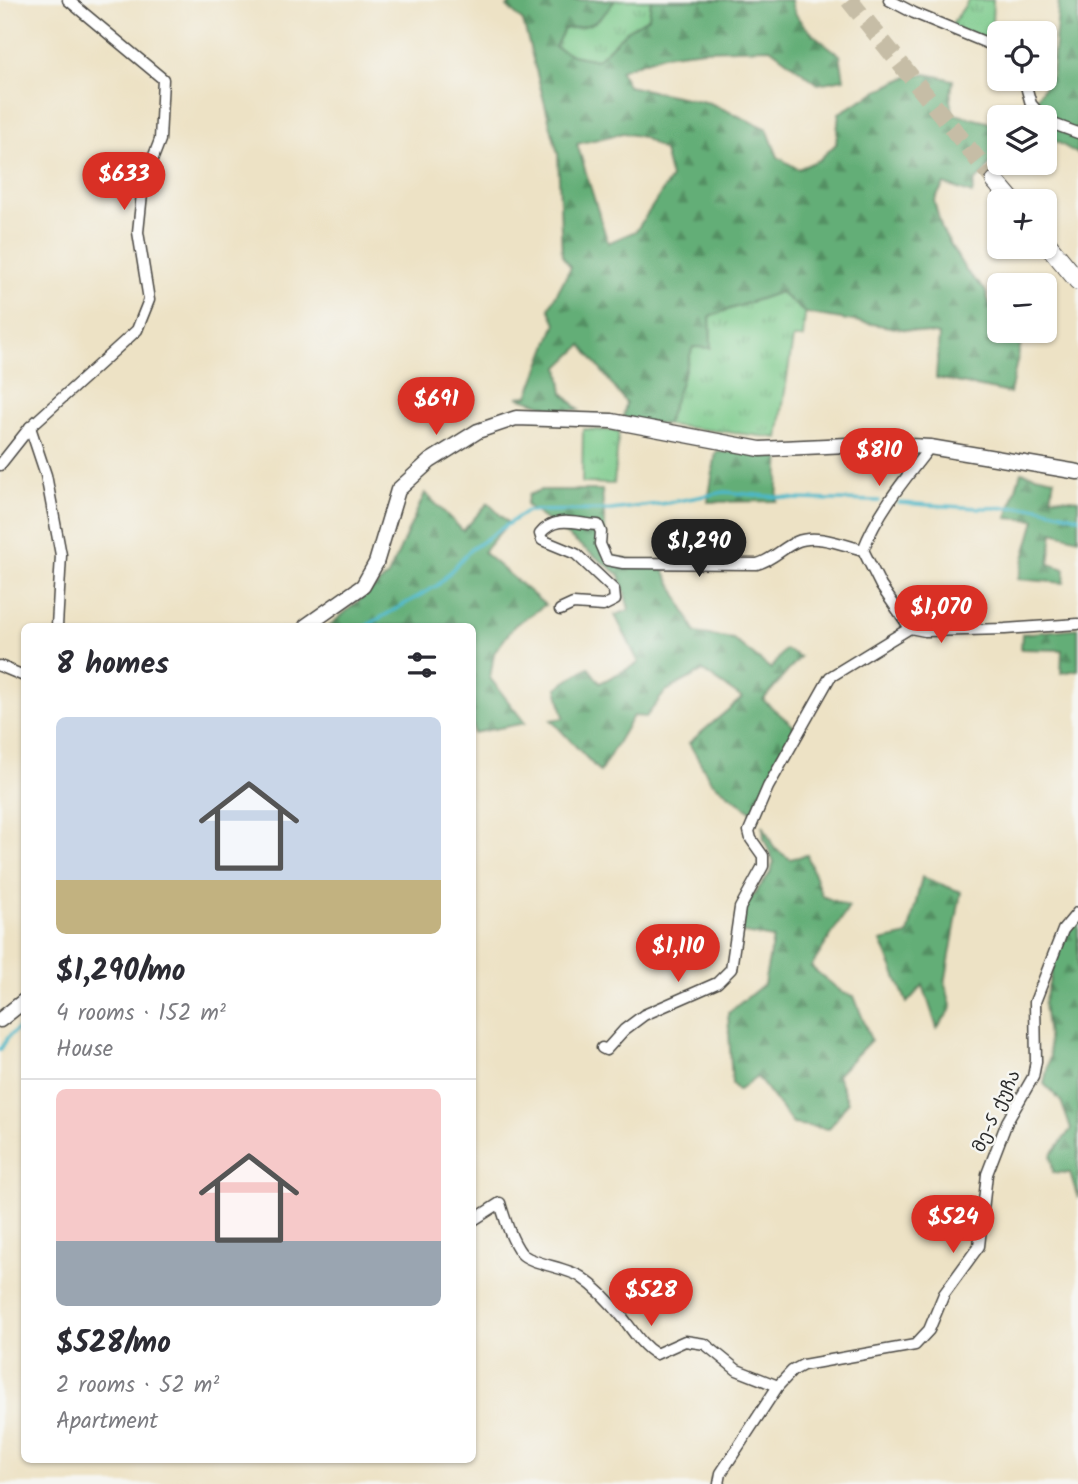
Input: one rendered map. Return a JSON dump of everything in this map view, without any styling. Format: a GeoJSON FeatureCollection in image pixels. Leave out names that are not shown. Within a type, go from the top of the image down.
{"type":"FeatureCollection","features":[{"type":"Feature","properties":{"kind":"highway"},"geometry":{"type":"LineString","coordinates":[[995,181],[1002,189]]}},
{"type":"Feature","properties":{"kind":"highway"},"geometry":{"type":"LineString","coordinates":[[1057,256],[1078,281]]}},
{"type":"Feature","properties":{"kind":"street"},"geometry":{"type":"LineString","coordinates":[[0,465],[30,427],[137,330],[149,300],[138,232],[143,184],[159,140],[163,79],[68,0]]}},
{"type":"Feature","properties":{"kind":"street"},"geometry":{"type":"LineString","coordinates":[[889,0],[987,43]]}},
{"type":"Feature","properties":{"kind":"street"},"geometry":{"type":"LineString","coordinates":[[1057,125],[1078,133]]}},
{"type":"Feature","properties":{"kind":"street"},"geometry":{"type":"LineString","coordinates":[[310,623],[363,586],[376,563],[398,490],[430,461],[478,431],[516,418],[612,421],[760,449],[870,444],[930,447],[1078,472]]}},
{"type":"Feature","properties":{"kind":"street"},"geometry":{"type":"LineString","coordinates":[[30,427],[46,475],[61,555],[57,623]]}},
{"type":"Feature","properties":{"kind":"street"},"geometry":{"type":"LineString","coordinates":[[930,447],[887,505],[869,533],[863,550],[881,586],[911,628],[925,631],[1078,624]]}},
{"type":"Feature","properties":{"kind":"street"},"geometry":{"type":"LineString","coordinates":[[560,610],[573,604],[603,606],[615,600],[614,590],[576,554],[542,540],[540,534],[547,525],[563,521],[598,525],[601,532],[600,544],[607,559],[623,563],[757,564],[767,561],[794,542],[816,539],[863,550]]}},
{"type":"Feature","properties":{"kind":"street"},"geometry":{"type":"LineString","coordinates":[[602,1048],[606,1050],[624,1030],[644,1015],[717,983],[731,970],[740,908],[764,866],[763,856],[751,839],[749,831],[768,787],[830,677],[911,628]]}},
{"type":"Feature","properties":{"kind":"street"},"geometry":{"type":"LineString","coordinates":[[0,666],[21,675]]}},
{"type":"Feature","properties":{"kind":"street","name":"მე-5 ქუჩა"},"geometry":{"type":"LineString","coordinates":[[719,1484],[721,1473],[778,1386],[792,1371],[803,1365],[915,1345],[929,1330],[944,1294],[979,1246],[987,1174],[1007,1122],[1033,1077],[1036,1061],[1035,1002],[1063,930],[1078,912]]}},
{"type":"Feature","properties":{"kind":"street"},"geometry":{"type":"LineString","coordinates":[[0,1020],[21,1003]]}},
{"type":"Feature","properties":{"kind":"street"},"geometry":{"type":"LineString","coordinates":[[476,1218],[500,1203],[522,1254],[532,1261],[553,1265],[585,1280],[599,1291],[642,1342],[656,1354],[685,1340],[705,1344],[737,1370],[778,1386]]}},
{"type":"Feature","properties":{"kind":"green space"},"geometry":{"type":"Polygon","coordinates":[[[513,0],[615,0],[594,22],[582,27],[564,29],[555,47],[572,55],[597,60],[628,30],[649,17],[651,0],[791,0],[803,24],[840,55],[844,79],[818,84],[770,48],[704,50],[663,55],[620,70],[628,86],[710,103],[767,129],[778,157],[798,169],[819,160],[836,144],[839,113],[856,103],[913,75],[928,74],[953,80],[950,101],[954,114],[987,122],[987,169],[975,181],[972,194],[944,184],[934,201],[942,230],[966,271],[985,290],[987,343],[1021,343],[1010,393],[936,378],[939,335],[805,313],[780,292],[710,316],[711,348],[693,347],[666,425],[623,418],[626,403],[582,345],[559,367],[563,393],[579,410],[556,409],[517,397],[528,396],[556,323],[549,308],[571,267],[562,256],[558,154],[523,21],[507,7],[513,0]],[[623,133],[577,144],[608,243],[636,231],[671,178],[664,151],[642,137],[623,133]]]}},
{"type":"Feature","properties":{"kind":"green space"},"geometry":{"type":"Polygon","coordinates":[[[615,0],[651,0],[649,17],[628,30],[597,60],[572,55],[555,47],[564,29],[582,27],[594,22],[615,0]]]}},
{"type":"Feature","properties":{"kind":"green space"},"geometry":{"type":"Polygon","coordinates":[[[969,0],[993,0],[992,21],[987,21],[987,42],[950,27],[969,0]]]}},
{"type":"Feature","properties":{"kind":"green space"},"geometry":{"type":"Polygon","coordinates":[[[1059,0],[1078,0],[1078,154],[1057,142],[1057,105],[1032,105],[1041,91],[1057,91],[1059,0]]]}},
{"type":"Feature","properties":{"kind":"green space"},"geometry":{"type":"Polygon","coordinates":[[[780,292],[805,313],[803,338],[793,338],[778,438],[666,425],[693,346],[711,347],[710,316],[780,292]]]}},
{"type":"Feature","properties":{"kind":"green space"},"geometry":{"type":"Polygon","coordinates":[[[583,429],[619,431],[614,484],[582,483],[583,429]]]}},
{"type":"Feature","properties":{"kind":"green space"},"geometry":{"type":"Polygon","coordinates":[[[716,452],[780,452],[777,501],[708,502],[716,452]]]}},
{"type":"Feature","properties":{"kind":"green space"},"geometry":{"type":"Polygon","coordinates":[[[1021,472],[1054,479],[1051,497],[1078,500],[1078,539],[1053,532],[1049,564],[1065,569],[1064,583],[1018,579],[1035,520],[1007,518],[1021,472]]]}},
{"type":"Feature","properties":{"kind":"green space"},"geometry":{"type":"Polygon","coordinates":[[[541,490],[602,490],[607,556],[662,566],[696,633],[733,639],[771,669],[785,649],[800,657],[763,700],[796,728],[752,812],[711,781],[689,743],[742,698],[703,671],[666,691],[646,717],[633,716],[600,772],[551,720],[564,718],[557,688],[588,667],[600,683],[639,663],[615,615],[629,610],[620,575],[526,505],[529,495],[541,490]]]}},
{"type":"Feature","properties":{"kind":"green space"},"geometry":{"type":"Polygon","coordinates":[[[425,493],[463,531],[488,503],[508,523],[483,552],[545,605],[515,625],[494,653],[490,678],[525,723],[476,732],[476,623],[333,623],[388,576],[425,493]]]}},
{"type":"Feature","properties":{"kind":"green space"},"geometry":{"type":"Polygon","coordinates":[[[1078,628],[1078,670],[1061,673],[1062,650],[1021,649],[1022,634],[1078,628]]]}},
{"type":"Feature","properties":{"kind":"green space"},"geometry":{"type":"Polygon","coordinates":[[[763,825],[774,848],[790,859],[807,855],[822,896],[849,907],[811,967],[843,993],[854,996],[871,1040],[837,1075],[848,1102],[829,1129],[793,1124],[757,1077],[738,1091],[732,1084],[728,1013],[764,984],[773,938],[738,932],[743,909],[770,873],[774,862],[764,839],[763,825]]]}},
{"type":"Feature","properties":{"kind":"green space"},"geometry":{"type":"Polygon","coordinates":[[[922,877],[961,892],[945,984],[952,1008],[937,1028],[923,985],[907,1003],[881,941],[908,935],[922,877]]]}},
{"type":"Feature","properties":{"kind":"green space"},"geometry":{"type":"Polygon","coordinates":[[[1078,914],[1078,1198],[1070,1173],[1053,1172],[1051,1155],[1071,1129],[1061,1101],[1044,1084],[1050,1055],[1044,1003],[1063,930],[1078,914]]]}},
{"type":"Feature","properties":{"kind":"waterway"},"geometry":{"type":"LineString","coordinates":[[371,623],[438,585],[470,550],[527,511],[611,510],[725,492],[796,499],[879,501]]}},
{"type":"Feature","properties":{"kind":"waterway"},"geometry":{"type":"LineString","coordinates":[[899,503],[978,508],[1037,507],[1078,517]]}},
{"type":"Feature","properties":{"kind":"waterway"},"geometry":{"type":"LineString","coordinates":[[0,1050],[9,1036],[21,1026]]}},
{"type":"Feature","properties":{"kind":"tunnel"},"geometry":{"type":"LineString","coordinates":[[849,0],[995,181]]}}]}
